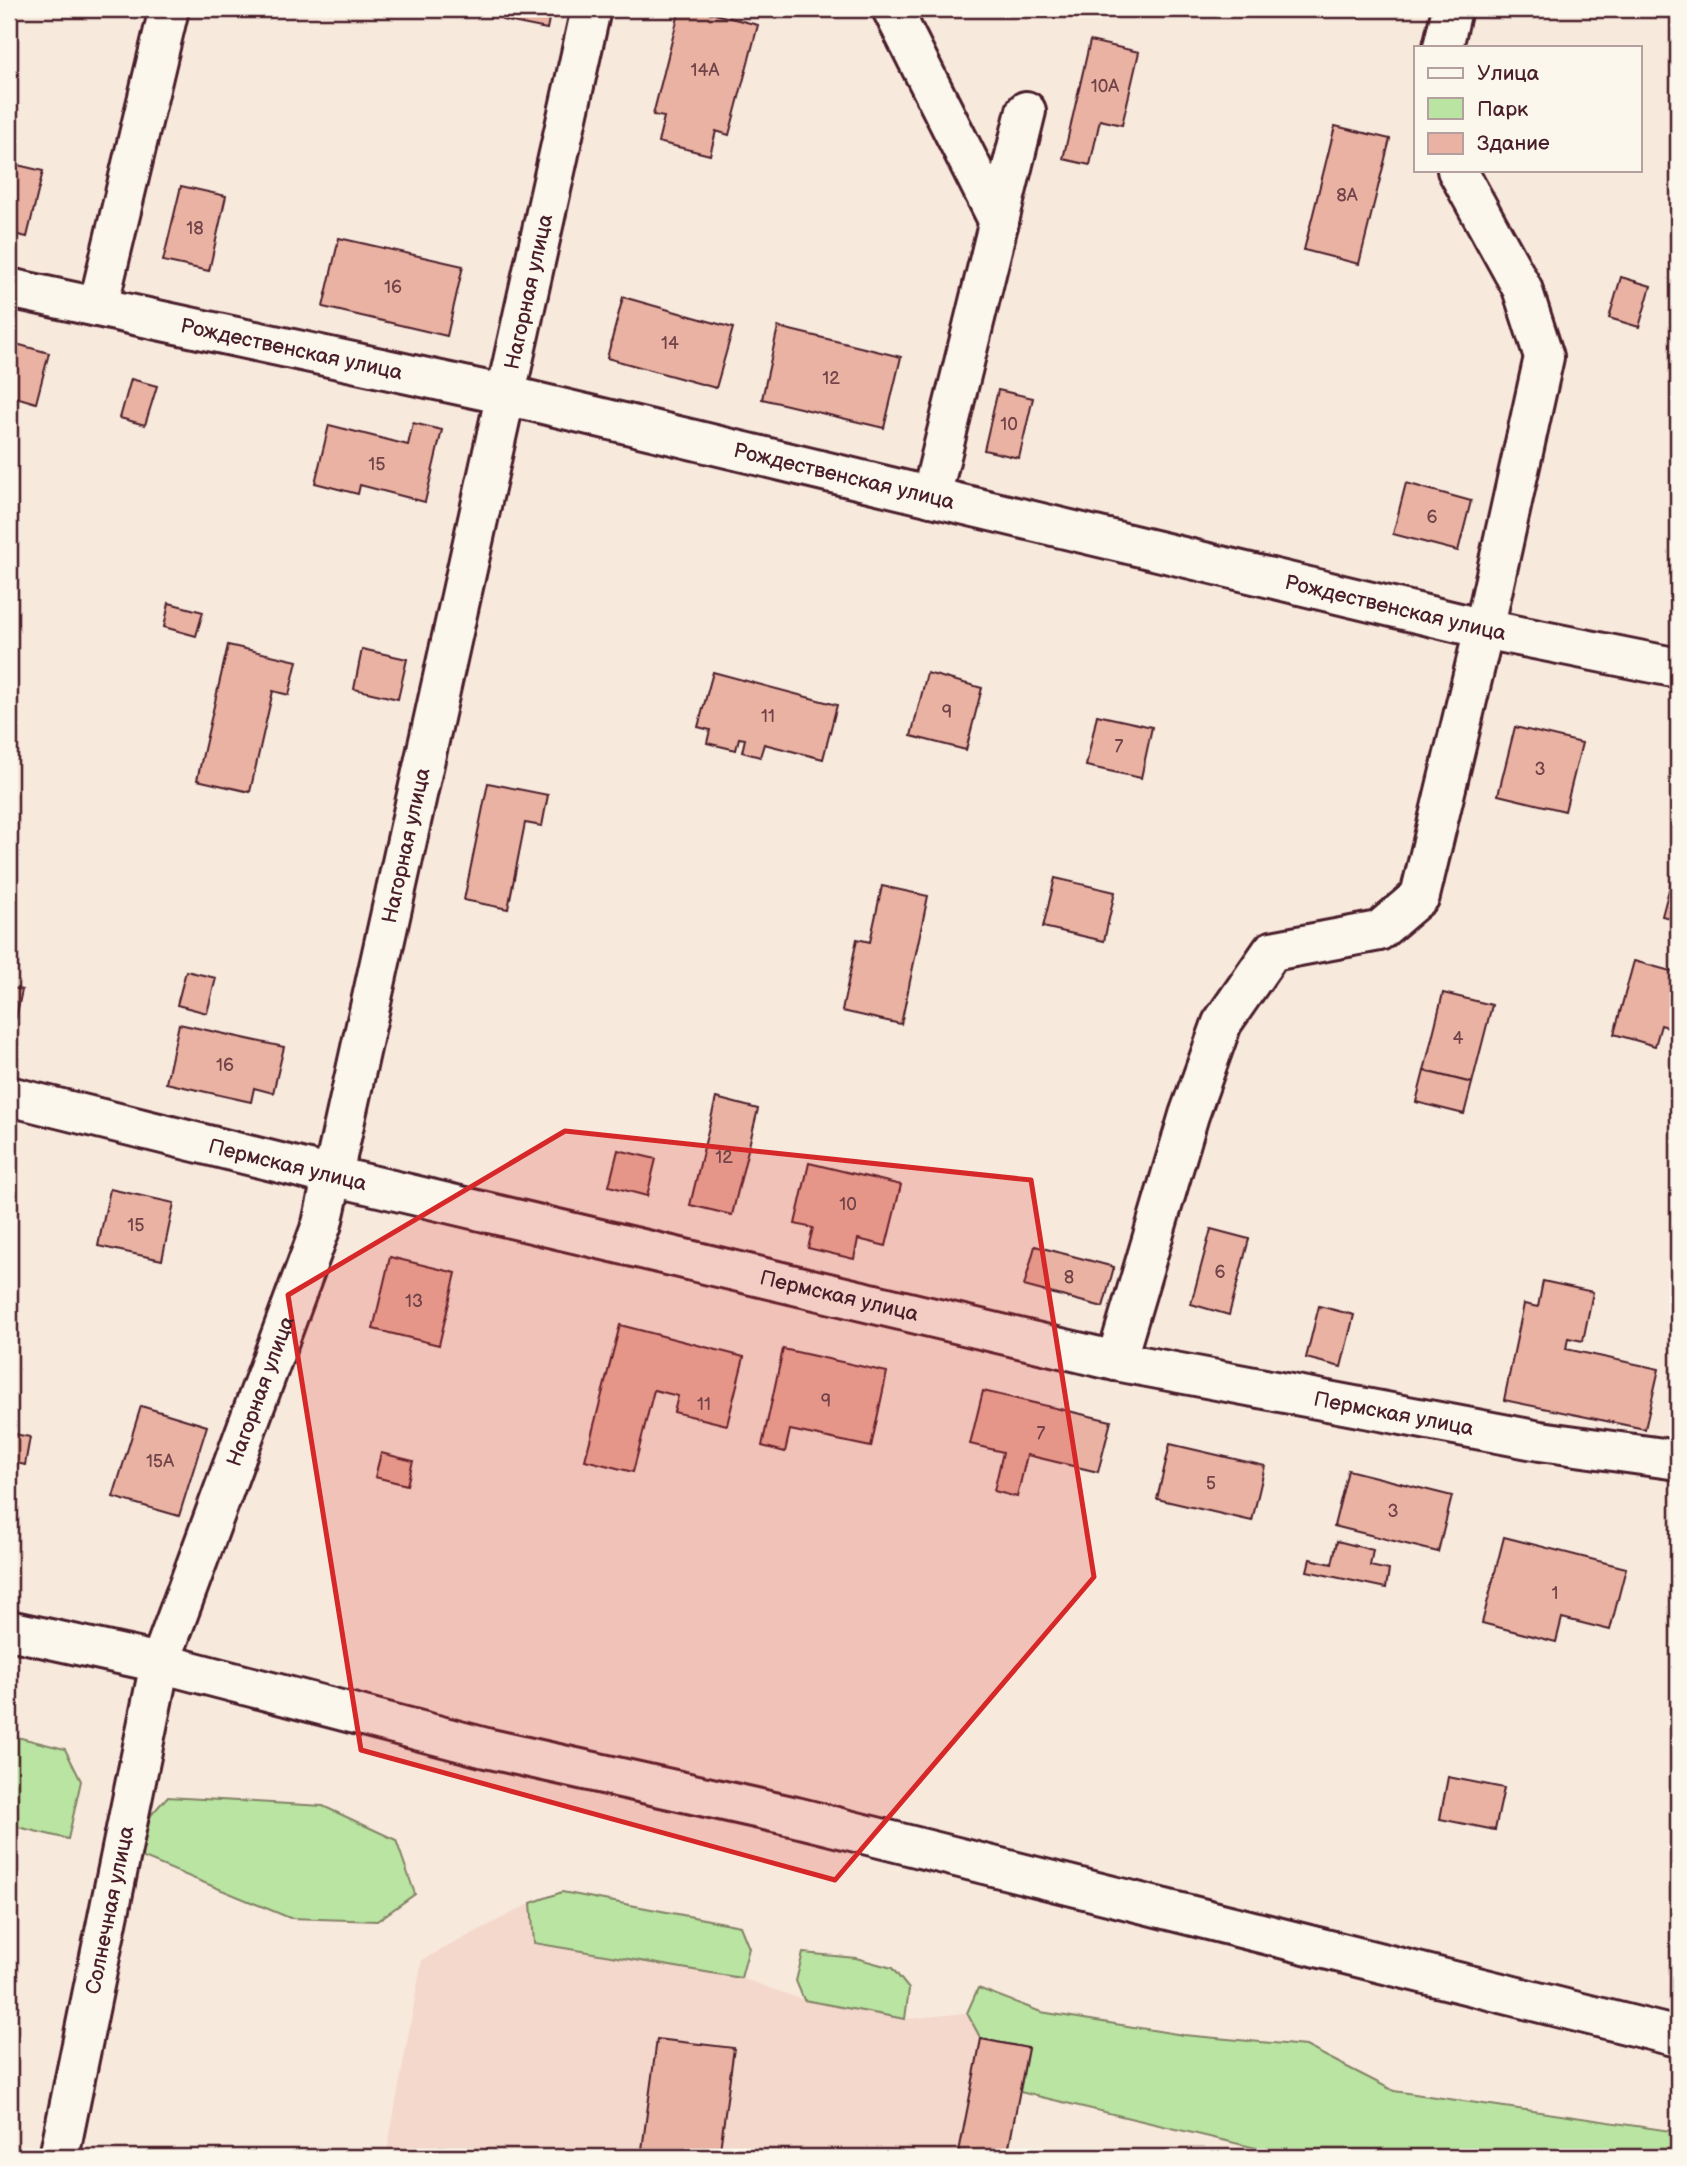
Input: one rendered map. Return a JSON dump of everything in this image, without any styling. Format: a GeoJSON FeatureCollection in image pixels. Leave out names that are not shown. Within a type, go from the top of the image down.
{"type":"FeatureCollection","features":[{"type":"Feature","properties":{"kind":"street"},"geometry":{"type":"LineString","coordinates":[[98,307],[169,9]]}},
{"type":"Feature","properties":{"kind":"street","name":"Нагорная улица"},"geometry":{"type":"LineString","coordinates":[[160,1663],[323,1224],[592,9]]}},
{"type":"Feature","properties":{"kind":"street"},"geometry":{"type":"LineString","coordinates":[[892,9],[999,222]]}},
{"type":"Feature","properties":{"kind":"street"},"geometry":{"type":"LineString","coordinates":[[1443,46],[1452,9]]}},
{"type":"Feature","properties":{"kind":"street"},"geometry":{"type":"LineString","coordinates":[[931,497],[1026,111]]}},
{"type":"Feature","properties":{"kind":"street"},"geometry":{"type":"LineString","coordinates":[[1116,1361],[1189,1115],[1222,1023],[1272,951],[1380,931],[1420,896],[1484,629],[1544,357],[1522,288],[1458,172]]}},
{"type":"Feature","properties":{"kind":"street","name":"Рождественская улица"},"geometry":{"type":"LineString","coordinates":[[9,288],[506,395],[1484,629],[1678,668]]}},
{"type":"Feature","properties":{"kind":"street","name":"Пермская улица"},"geometry":{"type":"LineString","coordinates":[[9,1096],[1116,1361],[1540,1441],[1678,1460]]}},
{"type":"Feature","properties":{"kind":"street"},"geometry":{"type":"LineString","coordinates":[[9,1630],[160,1663],[486,1748],[796,1817],[1678,2037]]}},
{"type":"Feature","properties":{"kind":"street","name":"Солнечная улица"},"geometry":{"type":"LineString","coordinates":[[58,2157],[160,1663]]}},
{"type":"Feature","properties":{"kind":"highlighted area"},"geometry":{"type":"Polygon","coordinates":[[[565,1131],[1031,1180],[1094,1577],[835,1880],[361,1750],[288,1295],[565,1131]]]}},
{"type":"Feature","properties":{"kind":"shaded area"},"geometry":{"type":"Polygon","coordinates":[[[531,1903],[534,1943],[741,1978],[804,2000],[905,2019],[967,2013],[981,2039],[1028,2048],[1007,2157],[386,2157],[422,1960],[531,1903]]]}},
{"type":"Feature","properties":{"kind":"green space"},"geometry":{"type":"Polygon","coordinates":[[[9,1735],[65,1749],[81,1781],[68,1839],[9,1825],[9,1735]]]}},
{"type":"Feature","properties":{"kind":"green space"},"geometry":{"type":"Polygon","coordinates":[[[167,1797],[323,1806],[396,1840],[415,1894],[377,1921],[290,1918],[139,1856],[151,1815],[167,1797]]]}},
{"type":"Feature","properties":{"kind":"green space"},"geometry":{"type":"Polygon","coordinates":[[[562,1892],[740,1926],[749,1948],[741,1978],[534,1943],[531,1903],[562,1892]]]}},
{"type":"Feature","properties":{"kind":"green space"},"geometry":{"type":"Polygon","coordinates":[[[803,1953],[856,1958],[892,1968],[909,1989],[905,2019],[804,2000],[796,1981],[803,1953]]]}},
{"type":"Feature","properties":{"kind":"green space"},"geometry":{"type":"Polygon","coordinates":[[[978,1988],[1041,2012],[1183,2035],[1306,2046],[1394,2091],[1678,2132],[1678,2157],[1294,2157],[1020,2092],[1028,2048],[981,2039],[967,2013],[978,1988]]]}},
{"type":"Feature","properties":{"kind":"building"},"geometry":{"type":"Polygon","coordinates":[[[505,9],[551,9],[547,29],[502,20],[505,9]]]}},
{"type":"Feature","properties":{"kind":"building"},"geometry":{"type":"Polygon","coordinates":[[[680,9],[695,9],[758,25],[729,135],[716,131],[710,155],[658,142],[664,117],[653,115],[680,9]]]}},
{"type":"Feature","properties":{"kind":"building"},"geometry":{"type":"Polygon","coordinates":[[[1090,41],[1139,52],[1122,125],[1100,120],[1090,165],[1063,159],[1090,41]]]}},
{"type":"Feature","properties":{"kind":"building"},"geometry":{"type":"Polygon","coordinates":[[[1335,126],[1390,139],[1359,264],[1304,250],[1335,126]]]}},
{"type":"Feature","properties":{"kind":"building"},"geometry":{"type":"Polygon","coordinates":[[[9,163],[43,171],[27,237],[9,233],[9,163]]]}},
{"type":"Feature","properties":{"kind":"building"},"geometry":{"type":"Polygon","coordinates":[[[181,186],[226,196],[209,271],[163,261],[181,186]]]}},
{"type":"Feature","properties":{"kind":"building"},"geometry":{"type":"Polygon","coordinates":[[[339,238],[463,266],[447,336],[323,307],[339,238]]]}},
{"type":"Feature","properties":{"kind":"building"},"geometry":{"type":"Polygon","coordinates":[[[1621,277],[1651,286],[1639,327],[1609,318],[1621,277]]]}},
{"type":"Feature","properties":{"kind":"building"},"geometry":{"type":"Polygon","coordinates":[[[623,297],[733,328],[716,388],[607,358],[623,297]]]}},
{"type":"Feature","properties":{"kind":"building"},"geometry":{"type":"Polygon","coordinates":[[[778,327],[901,357],[884,428],[762,399],[778,327]]]}},
{"type":"Feature","properties":{"kind":"building"},"geometry":{"type":"Polygon","coordinates":[[[9,342],[49,353],[36,403],[9,395],[9,342]]]}},
{"type":"Feature","properties":{"kind":"building"},"geometry":{"type":"Polygon","coordinates":[[[131,379],[157,386],[145,425],[120,418],[131,379]]]}},
{"type":"Feature","properties":{"kind":"building"},"geometry":{"type":"Polygon","coordinates":[[[998,390],[1033,398],[1019,458],[984,450],[998,390]]]}},
{"type":"Feature","properties":{"kind":"building"},"geometry":{"type":"Polygon","coordinates":[[[413,423],[442,430],[425,502],[360,485],[358,494],[315,483],[329,425],[408,445],[413,423]]]}},
{"type":"Feature","properties":{"kind":"building"},"geometry":{"type":"Polygon","coordinates":[[[1406,483],[1471,501],[1458,551],[1393,534],[1406,483]]]}},
{"type":"Feature","properties":{"kind":"building"},"geometry":{"type":"Polygon","coordinates":[[[169,603],[203,612],[196,636],[164,627],[169,603]]]}},
{"type":"Feature","properties":{"kind":"building"},"geometry":{"type":"Polygon","coordinates":[[[228,645],[297,661],[289,695],[273,691],[250,792],[197,780],[228,645]]]}},
{"type":"Feature","properties":{"kind":"building"},"geometry":{"type":"Polygon","coordinates":[[[362,649],[407,659],[398,699],[354,689],[362,649]]]}},
{"type":"Feature","properties":{"kind":"building"},"geometry":{"type":"Polygon","coordinates":[[[713,672],[837,705],[823,759],[764,744],[760,757],[742,752],[745,739],[739,738],[736,750],[707,743],[710,730],[698,727],[713,672]]]}},
{"type":"Feature","properties":{"kind":"building"},"geometry":{"type":"Polygon","coordinates":[[[927,673],[982,688],[966,750],[911,736],[927,673]]]}},
{"type":"Feature","properties":{"kind":"building"},"geometry":{"type":"Polygon","coordinates":[[[1097,715],[1152,727],[1141,778],[1086,766],[1097,715]]]}},
{"type":"Feature","properties":{"kind":"building"},"geometry":{"type":"Polygon","coordinates":[[[1515,727],[1582,743],[1565,811],[1498,795],[1515,727]]]}},
{"type":"Feature","properties":{"kind":"building"},"geometry":{"type":"Polygon","coordinates":[[[488,783],[548,795],[542,826],[525,823],[508,909],[464,900],[488,783]]]}},
{"type":"Feature","properties":{"kind":"building"},"geometry":{"type":"Polygon","coordinates":[[[1678,856],[1678,920],[1662,916],[1678,856]]]}},
{"type":"Feature","properties":{"kind":"building"},"geometry":{"type":"Polygon","coordinates":[[[1055,878],[1115,892],[1104,941],[1043,927],[1055,878]]]}},
{"type":"Feature","properties":{"kind":"building"},"geometry":{"type":"Polygon","coordinates":[[[882,886],[928,896],[901,1024],[842,1011],[857,939],[870,942],[882,886]]]}},
{"type":"Feature","properties":{"kind":"building"},"geometry":{"type":"Polygon","coordinates":[[[1634,961],[1678,973],[1678,1030],[1661,1025],[1655,1046],[1614,1034],[1634,961]]]}},
{"type":"Feature","properties":{"kind":"building"},"geometry":{"type":"Polygon","coordinates":[[[186,971],[216,978],[207,1013],[177,1005],[186,971]]]}},
{"type":"Feature","properties":{"kind":"building"},"geometry":{"type":"Polygon","coordinates":[[[9,987],[22,990],[16,1018],[9,1016],[9,987]]]}},
{"type":"Feature","properties":{"kind":"building"},"geometry":{"type":"Polygon","coordinates":[[[1443,993],[1492,1005],[1472,1083],[1424,1071],[1443,993]]]}},
{"type":"Feature","properties":{"kind":"building"},"geometry":{"type":"Polygon","coordinates":[[[179,1024],[284,1047],[273,1093],[254,1088],[251,1102],[166,1083],[179,1024]]]}},
{"type":"Feature","properties":{"kind":"building"},"geometry":{"type":"Polygon","coordinates":[[[1424,1071],[1472,1083],[1464,1114],[1416,1102],[1424,1071]]]}},
{"type":"Feature","properties":{"kind":"building"},"geometry":{"type":"Polygon","coordinates":[[[716,1098],[758,1109],[732,1215],[690,1205],[716,1098]]]}},
{"type":"Feature","properties":{"kind":"building"},"geometry":{"type":"Polygon","coordinates":[[[618,1150],[656,1159],[647,1196],[609,1186],[618,1150]]]}},
{"type":"Feature","properties":{"kind":"building"},"geometry":{"type":"Polygon","coordinates":[[[809,1163],[901,1185],[886,1246],[858,1239],[854,1259],[808,1248],[813,1228],[795,1224],[809,1163]]]}},
{"type":"Feature","properties":{"kind":"building"},"geometry":{"type":"Polygon","coordinates":[[[110,1189],[174,1203],[162,1260],[98,1246],[110,1189]]]}},
{"type":"Feature","properties":{"kind":"building"},"geometry":{"type":"Polygon","coordinates":[[[1211,1229],[1249,1239],[1229,1315],[1191,1304],[1211,1229]]]}},
{"type":"Feature","properties":{"kind":"building"},"geometry":{"type":"Polygon","coordinates":[[[1035,1246],[1114,1267],[1103,1307],[1024,1286],[1035,1246]]]}},
{"type":"Feature","properties":{"kind":"building"},"geometry":{"type":"Polygon","coordinates":[[[390,1257],[456,1273],[439,1345],[373,1329],[390,1257]]]}},
{"type":"Feature","properties":{"kind":"building"},"geometry":{"type":"Polygon","coordinates":[[[1543,1281],[1593,1292],[1583,1341],[1568,1338],[1566,1349],[1659,1369],[1645,1429],[1504,1400],[1524,1304],[1538,1307],[1543,1281]]]}},
{"type":"Feature","properties":{"kind":"building"},"geometry":{"type":"Polygon","coordinates":[[[1319,1306],[1354,1315],[1341,1367],[1306,1358],[1319,1306]]]}},
{"type":"Feature","properties":{"kind":"building"},"geometry":{"type":"Polygon","coordinates":[[[620,1325],[744,1357],[727,1425],[674,1412],[678,1396],[654,1390],[633,1472],[585,1460],[620,1325]]]}},
{"type":"Feature","properties":{"kind":"building"},"geometry":{"type":"Polygon","coordinates":[[[783,1349],[887,1372],[871,1447],[790,1430],[785,1452],[762,1446],[783,1349]]]}},
{"type":"Feature","properties":{"kind":"building"},"geometry":{"type":"Polygon","coordinates":[[[983,1391],[1111,1421],[1098,1472],[1027,1455],[1017,1497],[994,1491],[1003,1452],[970,1444],[983,1391]]]}},
{"type":"Feature","properties":{"kind":"building"},"geometry":{"type":"Polygon","coordinates":[[[141,1406],[207,1426],[179,1516],[113,1497],[141,1406]]]}},
{"type":"Feature","properties":{"kind":"building"},"geometry":{"type":"Polygon","coordinates":[[[9,1433],[30,1437],[25,1465],[9,1461],[9,1433]]]}},
{"type":"Feature","properties":{"kind":"building"},"geometry":{"type":"Polygon","coordinates":[[[1170,1444],[1265,1466],[1252,1521],[1157,1499],[1170,1444]]]}},
{"type":"Feature","properties":{"kind":"building"},"geometry":{"type":"Polygon","coordinates":[[[381,1453],[413,1461],[407,1485],[375,1477],[381,1453]]]}},
{"type":"Feature","properties":{"kind":"building"},"geometry":{"type":"Polygon","coordinates":[[[1348,1470],[1452,1496],[1438,1552],[1334,1526],[1348,1470]]]}},
{"type":"Feature","properties":{"kind":"building"},"geometry":{"type":"Polygon","coordinates":[[[1504,1537],[1626,1568],[1610,1630],[1562,1618],[1556,1642],[1482,1623],[1504,1537]]]}},
{"type":"Feature","properties":{"kind":"building"},"geometry":{"type":"Polygon","coordinates":[[[1337,1541],[1373,1550],[1370,1566],[1389,1570],[1386,1588],[1307,1571],[1310,1559],[1332,1564],[1337,1541]]]}},
{"type":"Feature","properties":{"kind":"building"},"geometry":{"type":"Polygon","coordinates":[[[1448,1777],[1504,1788],[1495,1830],[1440,1819],[1448,1777]]]}},
{"type":"Feature","properties":{"kind":"building"},"geometry":{"type":"Polygon","coordinates":[[[657,2039],[734,2048],[719,2157],[641,2157],[657,2039]]]}},
{"type":"Feature","properties":{"kind":"building"},"geometry":{"type":"Polygon","coordinates":[[[981,2039],[1028,2048],[1007,2157],[958,2157],[981,2039]]]}},
{"type":"Feature","properties":{"kind":"building"},"geometry":{"type":"Polygon","coordinates":[[[440,2147],[515,2157],[438,2157],[440,2147]]]}}]}
